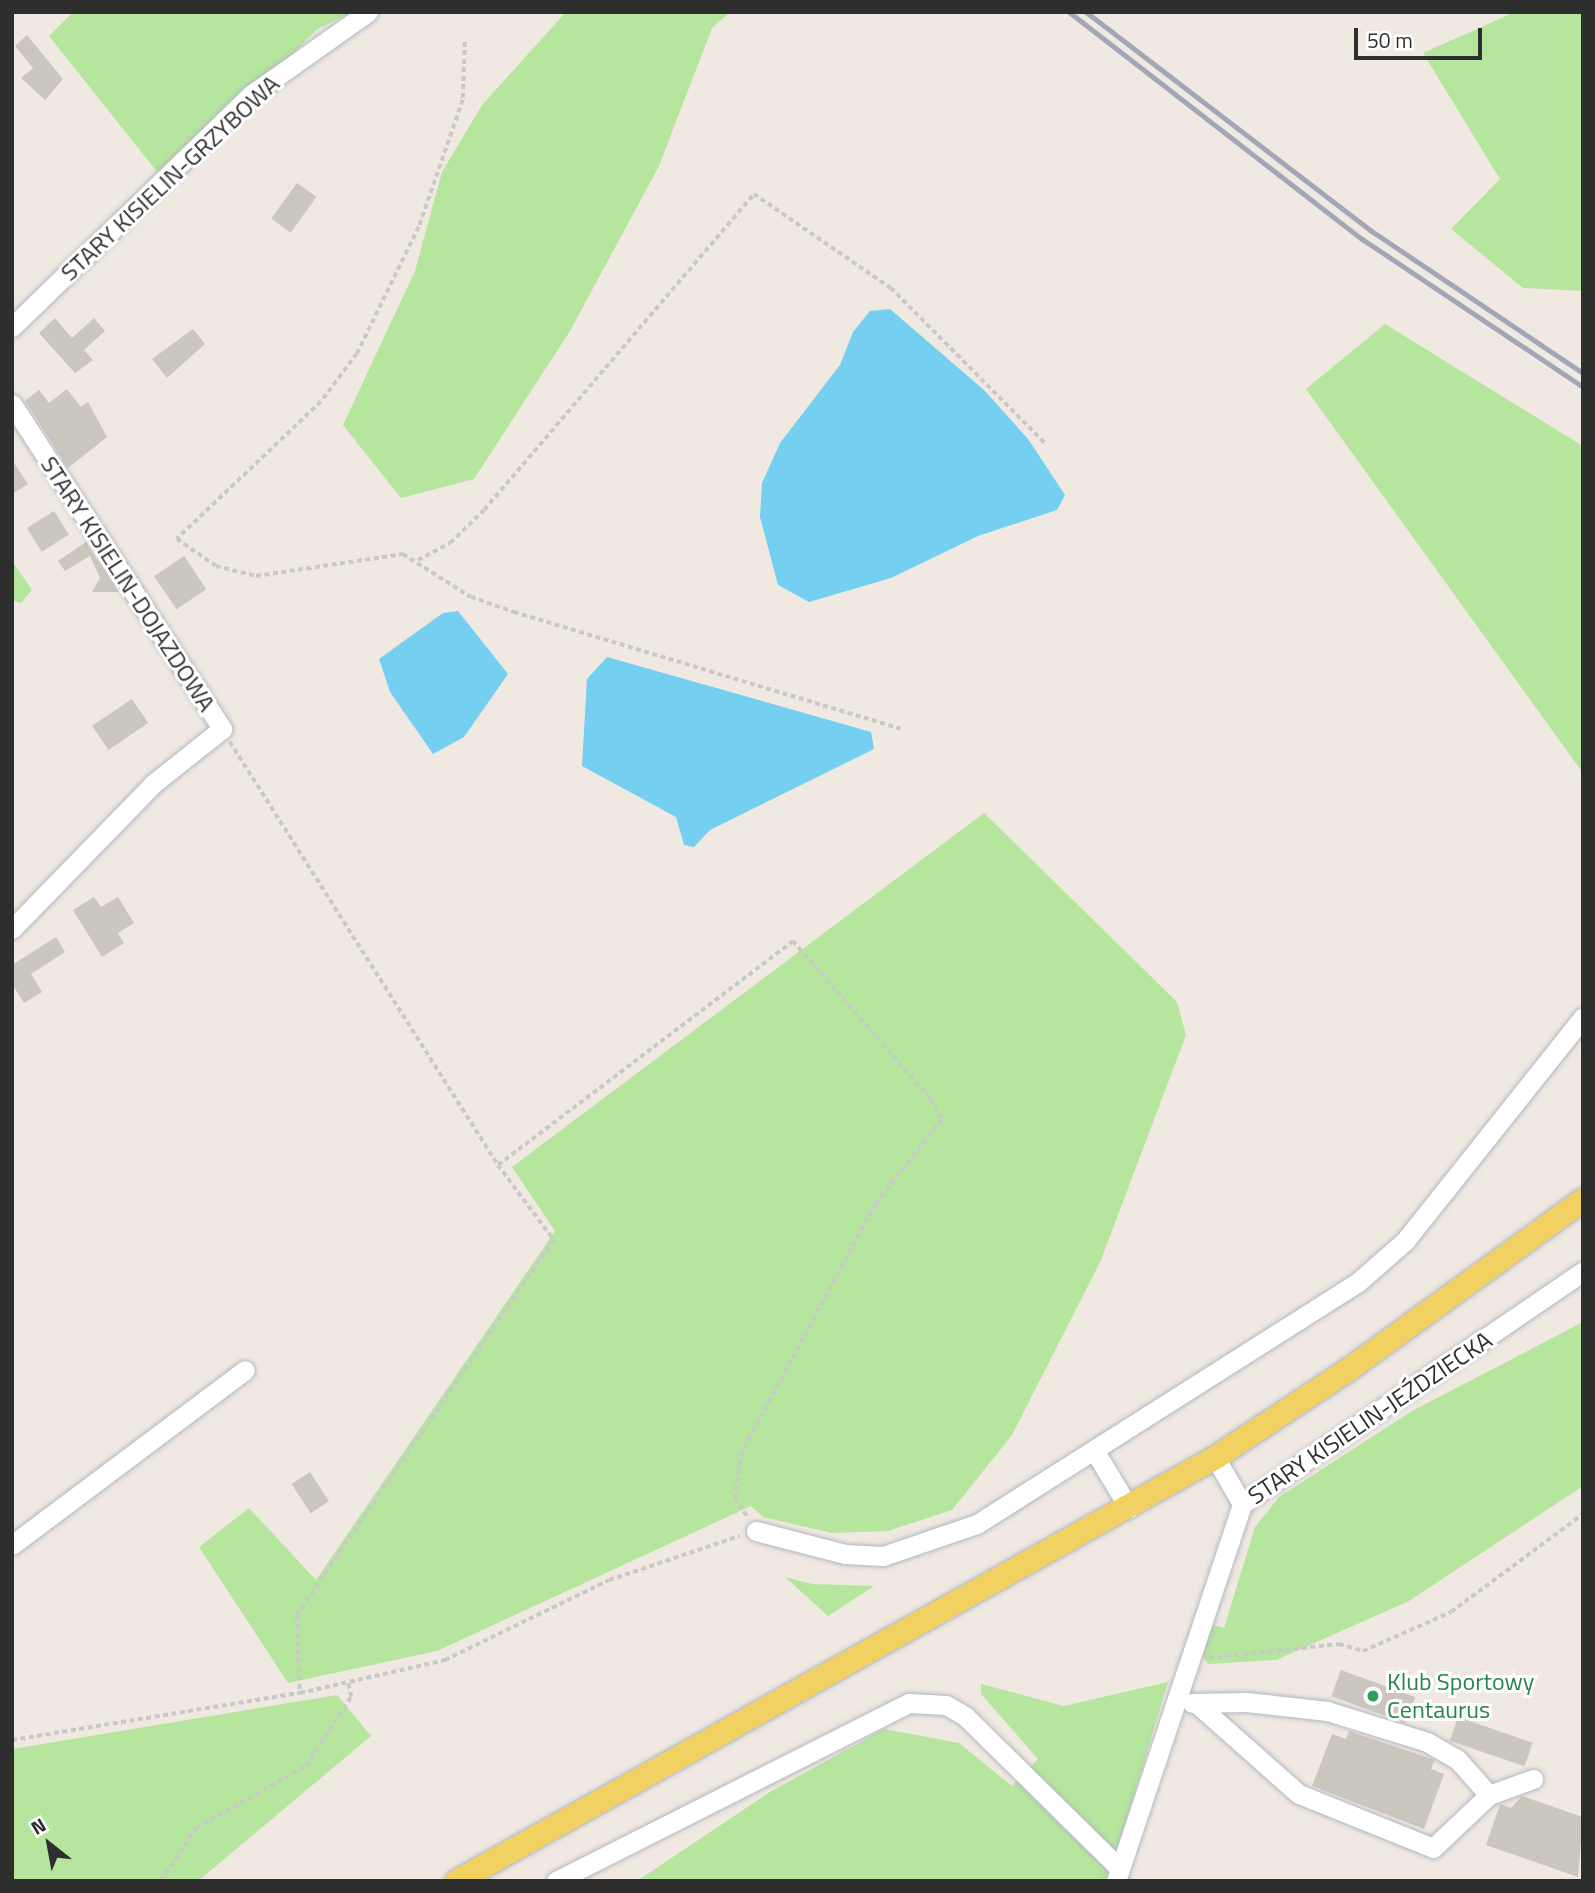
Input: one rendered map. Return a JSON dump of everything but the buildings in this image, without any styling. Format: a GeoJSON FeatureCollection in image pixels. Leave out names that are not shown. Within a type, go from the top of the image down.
{"type":"FeatureCollection","features":[{"type":"Feature","properties":{"kind":"main road"},"geometry":{"type":"LineString","coordinates":[[456,1881],[1129,1508],[1214,1457],[1347,1370],[1583,1199]]}},
{"type":"Feature","properties":{"kind":"street","name":"STARY KISIELIN-GRZYBOWA"},"geometry":{"type":"LineString","coordinates":[[12,327],[252,94],[368,12]]}},
{"type":"Feature","properties":{"kind":"street","name":"STARY KISIELIN-DOJAZDOWA"},"geometry":{"type":"LineString","coordinates":[[12,404],[222,729]]}},
{"type":"Feature","properties":{"kind":"street"},"geometry":{"type":"LineString","coordinates":[[12,929],[154,783],[222,729]]}},
{"type":"Feature","properties":{"kind":"street"},"geometry":{"type":"LineString","coordinates":[[756,1531],[845,1554],[917,1550],[977,1524],[1357,1283],[1405,1241],[1583,1017]]}},
{"type":"Feature","properties":{"kind":"street","name":"STARY KISIELIN-JEŹDZIECKA"},"geometry":{"type":"LineString","coordinates":[[1118,1875],[1242,1504],[1583,1271]]}},
{"type":"Feature","properties":{"kind":"street"},"geometry":{"type":"LineString","coordinates":[[12,1545],[245,1370]]}},
{"type":"Feature","properties":{"kind":"street"},"geometry":{"type":"LineString","coordinates":[[1094,1450],[1129,1508]]}},
{"type":"Feature","properties":{"kind":"street"},"geometry":{"type":"LineString","coordinates":[[1214,1457],[1242,1504]]}},
{"type":"Feature","properties":{"kind":"street"},"geometry":{"type":"LineString","coordinates":[[556,1881],[909,1703],[946,1704],[965,1716],[1118,1875]]}},
{"type":"Feature","properties":{"kind":"street"},"geometry":{"type":"LineString","coordinates":[[1196,1703],[1299,1794],[1401,1839],[1433,1848],[1489,1795],[1533,1779]]}},
{"type":"Feature","properties":{"kind":"street"},"geometry":{"type":"LineString","coordinates":[[1174,1704],[1327,1711],[1427,1742],[1457,1759],[1489,1795]]}},
{"type":"Feature","properties":{"kind":"path"},"geometry":{"type":"LineString","coordinates":[[464,42],[463,100],[419,227],[357,354],[321,402],[177,539],[216,566],[256,576],[403,554],[418,560],[471,597],[901,729]]}},
{"type":"Feature","properties":{"kind":"path"},"geometry":{"type":"LineString","coordinates":[[418,560],[450,543],[484,510],[754,194],[891,288],[1046,444]]}},
{"type":"Feature","properties":{"kind":"path"},"geometry":{"type":"LineString","coordinates":[[222,729],[498,1165],[554,1240],[297,1616],[300,1693]]}},
{"type":"Feature","properties":{"kind":"path"},"geometry":{"type":"LineString","coordinates":[[12,1740],[300,1693],[445,1660],[609,1580],[756,1531],[735,1497],[742,1452],[876,1203],[942,1120],[931,1099],[793,941],[498,1165]]}},
{"type":"Feature","properties":{"kind":"path"},"geometry":{"type":"LineString","coordinates":[[1189,1659],[1339,1644],[1363,1651],[1451,1612],[1583,1514]]}},
{"type":"Feature","properties":{"kind":"path"},"geometry":{"type":"LineString","coordinates":[[161,1881],[196,1828],[306,1766],[351,1697],[348,1683]]}},
{"type":"Feature","properties":{"kind":"green space"},"geometry":{"type":"Polygon","coordinates":[[[73,12],[352,12],[316,30],[166,183],[49,36],[73,12]]]}},
{"type":"Feature","properties":{"kind":"green space"},"geometry":{"type":"Polygon","coordinates":[[[566,12],[730,12],[712,28],[659,166],[570,331],[474,479],[401,498],[343,425],[415,271],[442,172],[482,105],[566,12]]]}},
{"type":"Feature","properties":{"kind":"green space"},"geometry":{"type":"Polygon","coordinates":[[[1515,12],[1583,12],[1583,291],[1523,288],[1451,229],[1500,179],[1423,53],[1515,12]]]}},
{"type":"Feature","properties":{"kind":"green space"},"geometry":{"type":"Polygon","coordinates":[[[1385,324],[1583,446],[1583,773],[1306,389],[1385,324]]]}},
{"type":"Feature","properties":{"kind":"green space"},"geometry":{"type":"Polygon","coordinates":[[[12,561],[32,590],[21,603],[12,600],[12,561]]]}},
{"type":"Feature","properties":{"kind":"green space"},"geometry":{"type":"Polygon","coordinates":[[[984,813],[1177,1002],[1186,1035],[1101,1260],[1012,1435],[952,1510],[888,1531],[832,1533],[763,1517],[751,1506],[437,1651],[288,1683],[199,1547],[249,1508],[316,1580],[555,1231],[512,1167],[984,813]]]}},
{"type":"Feature","properties":{"kind":"green space"},"geometry":{"type":"Polygon","coordinates":[[[1583,1322],[1583,1486],[1409,1601],[1276,1660],[1208,1664],[1199,1650],[1208,1623],[1224,1628],[1255,1527],[1279,1497],[1412,1411],[1583,1322]]]}},
{"type":"Feature","properties":{"kind":"green space"},"geometry":{"type":"Polygon","coordinates":[[[785,1577],[812,1584],[874,1586],[828,1616],[785,1577]]]}},
{"type":"Feature","properties":{"kind":"green space"},"geometry":{"type":"Polygon","coordinates":[[[1168,1682],[1108,1881],[637,1881],[770,1792],[884,1729],[959,1743],[1012,1786],[1038,1759],[981,1694],[981,1684],[1064,1706],[1168,1682]]]}},
{"type":"Feature","properties":{"kind":"green space"},"geometry":{"type":"Polygon","coordinates":[[[337,1695],[371,1736],[198,1881],[12,1881],[12,1749],[337,1695]]]}},
{"type":"Feature","properties":{"kind":"water"},"geometry":{"type":"Polygon","coordinates":[[[890,309],[984,390],[1028,439],[1065,495],[1057,510],[978,536],[891,578],[809,602],[778,585],[760,517],[762,483],[780,443],[840,365],[853,332],[870,311],[890,309]]]}},
{"type":"Feature","properties":{"kind":"water"},"geometry":{"type":"Polygon","coordinates":[[[458,611],[508,674],[464,737],[433,754],[390,692],[379,659],[443,613],[458,611]]]}},
{"type":"Feature","properties":{"kind":"water"},"geometry":{"type":"Polygon","coordinates":[[[607,657],[871,732],[874,749],[710,830],[694,847],[684,845],[676,817],[582,766],[587,679],[607,657]]]}},
{"type":"Feature","properties":{"kind":"railway"},"geometry":{"type":"LineString","coordinates":[[1069,12],[1362,239],[1583,387]]}},
{"type":"Feature","properties":{"kind":"railway"},"geometry":{"type":"LineString","coordinates":[[1086,12],[1370,230],[1583,373]]}},
{"type":"Feature","properties":{"kind":"place","name":"Klub Sportowy Centaurus"},"geometry":{"type":"Point","coordinates":[1373,1696]}}]}
